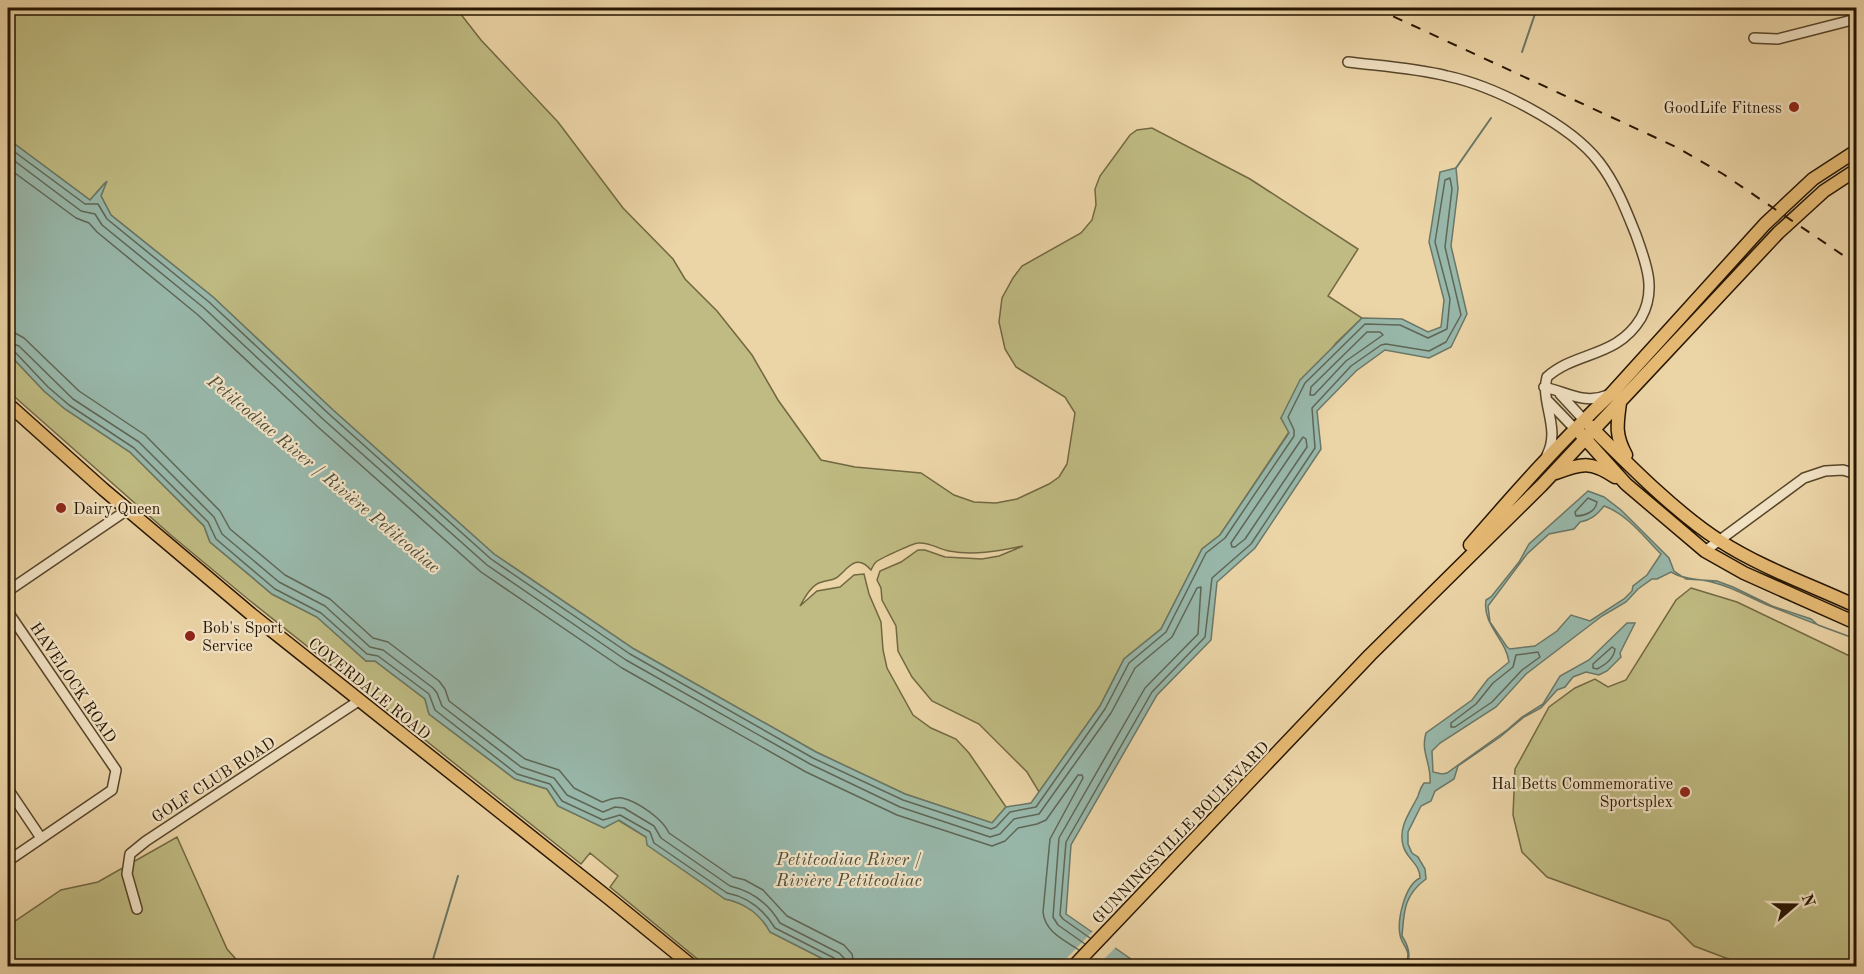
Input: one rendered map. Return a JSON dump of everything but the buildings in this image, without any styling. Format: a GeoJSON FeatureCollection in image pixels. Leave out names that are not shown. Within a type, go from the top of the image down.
{"type":"FeatureCollection","features":[{"type":"Feature","properties":{"kind":"main road"},"geometry":{"type":"LineString","coordinates":[[1414,610],[1542,464],[1611,394],[1765,224],[1813,179],[1857,151]]}},
{"type":"Feature","properties":{"kind":"main road"},"geometry":{"type":"LineString","coordinates":[[1414,610],[1552,474],[1778,233],[1824,191],[1857,170]]}},
{"type":"Feature","properties":{"kind":"main road"},"geometry":{"type":"LineString","coordinates":[[1620,403],[1616,428],[1619,444],[1633,467]]}},
{"type":"Feature","properties":{"kind":"main road","name":"COVERDALE ROAD"},"geometry":{"type":"LineString","coordinates":[[8,404],[127,510],[243,608],[692,966]]}},
{"type":"Feature","properties":{"kind":"main road"},"geometry":{"type":"LineString","coordinates":[[1583,421],[1674,506],[1719,541],[1754,560],[1857,606]]}},
{"type":"Feature","properties":{"kind":"main road"},"geometry":{"type":"LineString","coordinates":[[1593,431],[1626,484]]}},
{"type":"Feature","properties":{"kind":"main road"},"geometry":{"type":"LineString","coordinates":[[1552,474],[1585,463],[1605,470],[1626,484],[1705,552],[1744,573],[1857,623]]}},
{"type":"Feature","properties":{"kind":"main road","name":"GUNNINGSVILLE BOULEVARD"},"geometry":{"type":"LineString","coordinates":[[1074,966],[1414,610]]}},
{"type":"Feature","properties":{"kind":"street"},"geometry":{"type":"LineString","coordinates":[[1754,38],[1778,39],[1857,19]]}},
{"type":"Feature","properties":{"kind":"street"},"geometry":{"type":"LineString","coordinates":[[1348,62],[1446,75],[1486,88],[1549,119],[1572,135],[1599,162],[1612,183],[1632,225],[1648,274],[1649,298],[1640,320],[1623,339],[1609,348],[1554,371],[1547,377],[1544,387],[1551,417],[1552,438],[1550,449],[1542,464]]}},
{"type":"Feature","properties":{"kind":"street"},"geometry":{"type":"LineString","coordinates":[[1544,387],[1590,400],[1611,394]]}},
{"type":"Feature","properties":{"kind":"street"},"geometry":{"type":"LineString","coordinates":[[1556,390],[1583,421]]}},
{"type":"Feature","properties":{"kind":"street"},"geometry":{"type":"LineString","coordinates":[[1547,401],[1583,421]]}},
{"type":"Feature","properties":{"kind":"street"},"geometry":{"type":"LineString","coordinates":[[1705,552],[1804,478],[1825,471],[1843,470],[1857,474]]}},
{"type":"Feature","properties":{"kind":"street"},"geometry":{"type":"LineString","coordinates":[[8,591],[127,510]]}},
{"type":"Feature","properties":{"kind":"street","name":"HAVELOCK ROAD"},"geometry":{"type":"LineString","coordinates":[[8,612],[116,770],[112,790],[41,838]]}},
{"type":"Feature","properties":{"kind":"street","name":"GOLF CLUB ROAD"},"geometry":{"type":"LineString","coordinates":[[137,909],[127,874],[130,854],[146,841],[360,700]]}},
{"type":"Feature","properties":{"kind":"street"},"geometry":{"type":"LineString","coordinates":[[8,789],[41,838],[8,861]]}},
{"type":"Feature","properties":{"kind":"shaded area"},"geometry":{"type":"Polygon","coordinates":[[[8,8],[456,8],[481,40],[558,122],[623,208],[673,259],[685,279],[717,311],[752,355],[778,400],[821,460],[855,467],[921,473],[954,495],[974,502],[996,503],[1017,499],[1059,477],[1067,464],[1075,413],[1065,397],[1016,367],[1005,349],[999,322],[1002,298],[1022,266],[1081,233],[1092,220],[1096,205],[1095,189],[1100,176],[1130,135],[1137,130],[1152,128],[1250,179],[1358,249],[1328,296],[1362,318],[1336,343],[1281,418],[1289,432],[1220,535],[1202,549],[1161,629],[1124,659],[1100,706],[1039,792],[1027,772],[979,724],[932,701],[912,677],[898,651],[896,626],[882,600],[881,588],[877,580],[880,571],[901,562],[918,550],[945,557],[982,559],[999,556],[1023,546],[968,553],[918,543],[879,560],[871,570],[860,562],[851,565],[836,578],[818,583],[809,591],[800,606],[817,591],[840,587],[854,575],[864,574],[869,594],[881,622],[887,668],[913,715],[931,728],[956,739],[969,753],[1006,807],[992,823],[905,794],[816,752],[634,649],[494,554],[333,410],[213,297],[111,215],[101,196],[105,183],[90,200],[8,139],[8,8]]]}},
{"type":"Feature","properties":{"kind":"shaded area"},"geometry":{"type":"Polygon","coordinates":[[[8,353],[44,391],[65,409],[130,452],[204,526],[210,542],[272,594],[317,617],[366,661],[375,661],[425,699],[429,714],[515,779],[547,789],[558,806],[604,828],[618,820],[646,837],[725,899],[739,903],[752,911],[770,932],[837,966],[706,966],[610,887],[618,876],[590,853],[581,864],[172,536],[8,391],[8,353]]]}},
{"type":"Feature","properties":{"kind":"shaded area","name":"Hal Betts Commemorative Sportsplex"},"geometry":{"type":"Polygon","coordinates":[[[1691,588],[1737,602],[1856,659],[1856,966],[1747,966],[1694,946],[1669,921],[1547,877],[1522,852],[1513,815],[1515,769],[1549,707],[1575,688],[1595,679],[1608,687],[1626,680],[1676,600],[1691,588]]]}},
{"type":"Feature","properties":{"kind":"shaded area"},"geometry":{"type":"Polygon","coordinates":[[[177,837],[227,949],[242,966],[8,966],[8,926],[61,890],[98,882],[177,837]]]}},
{"type":"Feature","properties":{"kind":"water","name":"Petitcodiac River / Rivière Petitcodiac"},"geometry":{"type":"Polygon","coordinates":[[[8,139],[90,200],[107,181],[101,196],[111,215],[213,297],[333,410],[494,554],[634,649],[816,752],[905,794],[992,823],[1006,807],[1031,803],[1100,706],[1124,659],[1161,629],[1202,549],[1220,535],[1289,433],[1281,418],[1300,380],[1362,318],[1402,319],[1428,332],[1441,327],[1444,300],[1429,242],[1440,172],[1456,168],[1458,189],[1451,246],[1467,314],[1451,347],[1429,358],[1385,350],[1356,371],[1317,411],[1321,449],[1255,548],[1217,582],[1211,640],[1157,695],[1071,845],[1066,914],[1141,966],[837,966],[770,932],[752,911],[739,903],[725,899],[647,845],[646,837],[619,820],[604,828],[558,806],[547,789],[515,779],[429,714],[425,699],[375,661],[366,661],[317,617],[272,594],[210,542],[204,526],[130,452],[65,409],[44,391],[8,353],[8,139]]]}},
{"type":"Feature","properties":{"kind":"water"},"geometry":{"type":"Polygon","coordinates":[[[1588,491],[1604,497],[1621,510],[1669,558],[1674,571],[1683,577],[1671,572],[1652,579],[1626,602],[1602,616],[1526,674],[1496,707],[1440,743],[1432,751],[1433,772],[1447,773],[1522,717],[1543,704],[1560,676],[1589,660],[1627,623],[1635,623],[1620,653],[1621,657],[1607,671],[1599,675],[1586,672],[1573,677],[1541,708],[1524,717],[1500,737],[1458,766],[1454,779],[1435,791],[1431,801],[1421,806],[1408,832],[1408,844],[1425,869],[1426,879],[1413,891],[1406,904],[1402,936],[1409,955],[1408,962],[1404,966],[1408,953],[1400,935],[1401,912],[1406,895],[1420,878],[1418,868],[1403,845],[1402,831],[1422,786],[1424,783],[1430,783],[1424,746],[1426,733],[1472,700],[1488,679],[1509,662],[1504,646],[1487,617],[1486,600],[1491,597],[1519,562],[1529,544],[1588,491]],[[1604,506],[1594,517],[1580,522],[1574,529],[1549,534],[1527,554],[1488,606],[1490,622],[1507,647],[1510,649],[1535,646],[1557,631],[1571,615],[1590,621],[1624,599],[1632,591],[1633,586],[1647,575],[1661,554],[1635,527],[1604,506]]]}},
{"type":"Feature","properties":{"kind":"water"},"geometry":{"type":"Polygon","coordinates":[[[1700,580],[1717,581],[1733,587],[1772,606],[1811,619],[1818,625],[1768,605],[1723,585],[1700,580]]]}},
{"type":"Feature","properties":{"kind":"pier"},"geometry":{"type":"Polygon","coordinates":[[[1094,930],[1117,946],[1097,966],[1059,966],[1094,930]]]}},
{"type":"Feature","properties":{"kind":"waterway"},"geometry":{"type":"LineString","coordinates":[[1522,52],[1537,8]]}},
{"type":"Feature","properties":{"kind":"waterway"},"geometry":{"type":"LineString","coordinates":[[1456,168],[1491,118]]}},
{"type":"Feature","properties":{"kind":"waterway"},"geometry":{"type":"LineString","coordinates":[[431,966],[458,876]]}},
{"type":"Feature","properties":{"kind":"railway"},"geometry":{"type":"LineString","coordinates":[[1375,8],[1676,147],[1723,174],[1856,264]]}},
{"type":"Feature","properties":{"kind":"place","name":"GoodLife Fitness"},"geometry":{"type":"Point","coordinates":[1794,107]}},
{"type":"Feature","properties":{"kind":"place","name":"Dairy Queen"},"geometry":{"type":"Point","coordinates":[61,508]}},
{"type":"Feature","properties":{"kind":"place","name":"Bob's Sport Service"},"geometry":{"type":"Point","coordinates":[190,636]}},
{"type":"Feature","properties":{"kind":"place","name":"Hal Betts Commemorative Sportsplex"},"geometry":{"type":"Point","coordinates":[1685,792]}}]}
